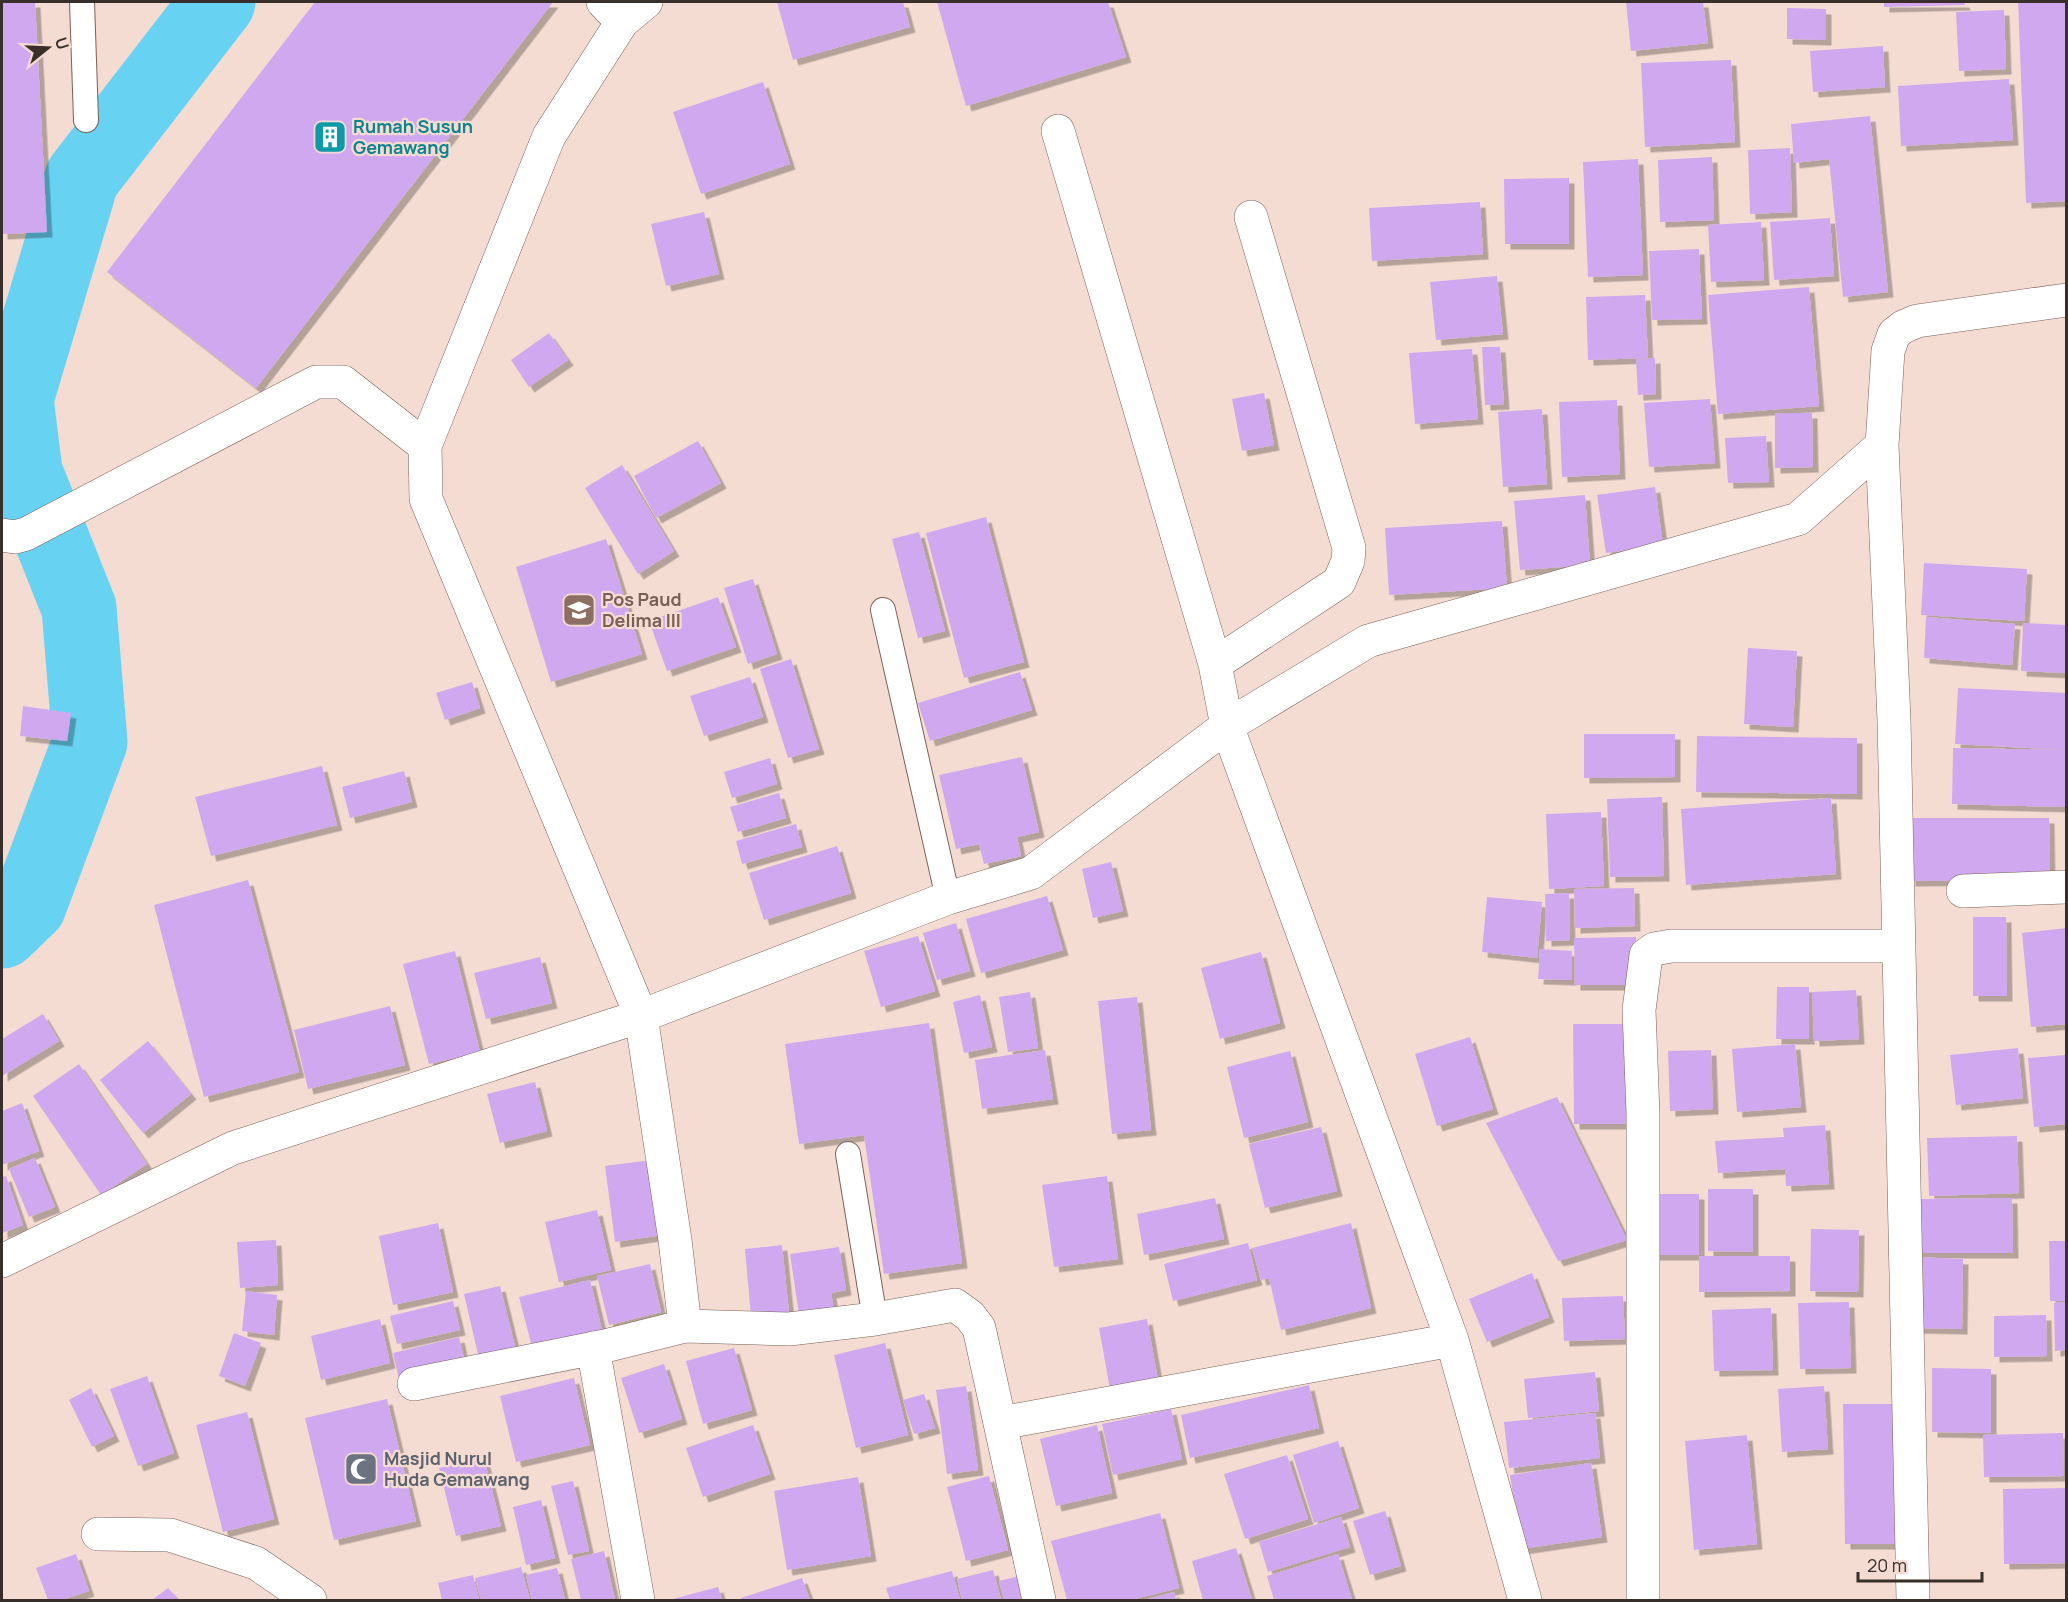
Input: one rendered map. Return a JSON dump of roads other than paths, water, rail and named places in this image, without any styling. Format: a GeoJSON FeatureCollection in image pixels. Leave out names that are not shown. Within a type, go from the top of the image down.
{"type":"FeatureCollection","features":[{"type":"Feature","properties":{"kind":"street"},"geometry":{"type":"LineString","coordinates":[[624,8],[549,136],[425,446],[426,499],[641,1016],[675,1240],[685,1326]]}},
{"type":"Feature","properties":{"kind":"street"},"geometry":{"type":"LineString","coordinates":[[1058,131],[1215,664],[1227,726],[1452,1340],[1525,1600]]}},
{"type":"Feature","properties":{"kind":"street"},"geometry":{"type":"LineString","coordinates":[[1215,664],[1339,582],[1348,561],[1349,548],[1251,217]]}},
{"type":"Feature","properties":{"kind":"street"},"geometry":{"type":"LineString","coordinates":[[1913,1600],[1894,720],[1882,445],[1888,351],[1894,334],[1917,321],[2067,300]]}},
{"type":"Feature","properties":{"kind":"street"},"geometry":{"type":"LineString","coordinates":[[9,541],[316,382],[344,382],[425,446]]}},
{"type":"Feature","properties":{"kind":"street"},"geometry":{"type":"LineString","coordinates":[[2,1261],[232,1148],[641,1016],[948,898],[1030,873],[1227,726],[1368,641],[1798,519],[1882,445]]}},
{"type":"Feature","properties":{"kind":"street"},"geometry":{"type":"LineString","coordinates":[[1963,891],[2067,887]]}},
{"type":"Feature","properties":{"kind":"street"},"geometry":{"type":"LineString","coordinates":[[1642,1600],[1643,1113],[1639,1010],[1646,955],[1654,949],[1671,946],[1899,946]]}},
{"type":"Feature","properties":{"kind":"street"},"geometry":{"type":"LineString","coordinates":[[414,1384],[593,1348],[685,1326],[789,1329],[875,1319],[955,1305],[970,1316],[979,1328],[1040,1600]]}},
{"type":"Feature","properties":{"kind":"street"},"geometry":{"type":"LineString","coordinates":[[1001,1423],[1452,1340]]}},
{"type":"Feature","properties":{"kind":"street"},"geometry":{"type":"LineString","coordinates":[[593,1348],[638,1600]]}},
{"type":"Feature","properties":{"kind":"street"},"geometry":{"type":"LineString","coordinates":[[98,1534],[170,1535],[256,1563],[310,1600]]}},
{"type":"Feature","properties":{"kind":"lane"},"geometry":{"type":"LineString","coordinates":[[82,2],[86,120]]}},
{"type":"Feature","properties":{"kind":"lane"},"geometry":{"type":"LineString","coordinates":[[883,610],[948,898]]}},
{"type":"Feature","properties":{"kind":"lane"},"geometry":{"type":"LineString","coordinates":[[848,1154],[875,1319]]}},
{"type":"Feature","properties":{"kind":"waterway"},"geometry":{"type":"LineString","coordinates":[[2,931],[29,905],[90,742],[79,608],[25,472],[16,399],[82,178],[218,2]]}},
{"type":"Feature","properties":{"kind":"place","name":"Rumah Susun Gemawang"},"geometry":{"type":"Point","coordinates":[330,137]}},
{"type":"Feature","properties":{"kind":"place","name":"Pos Paud Delima III"},"geometry":{"type":"Point","coordinates":[579,610]}},
{"type":"Feature","properties":{"kind":"place","name":"Masjid Nurul Huda Gemawang"},"geometry":{"type":"Point","coordinates":[361,1469]}}]}
